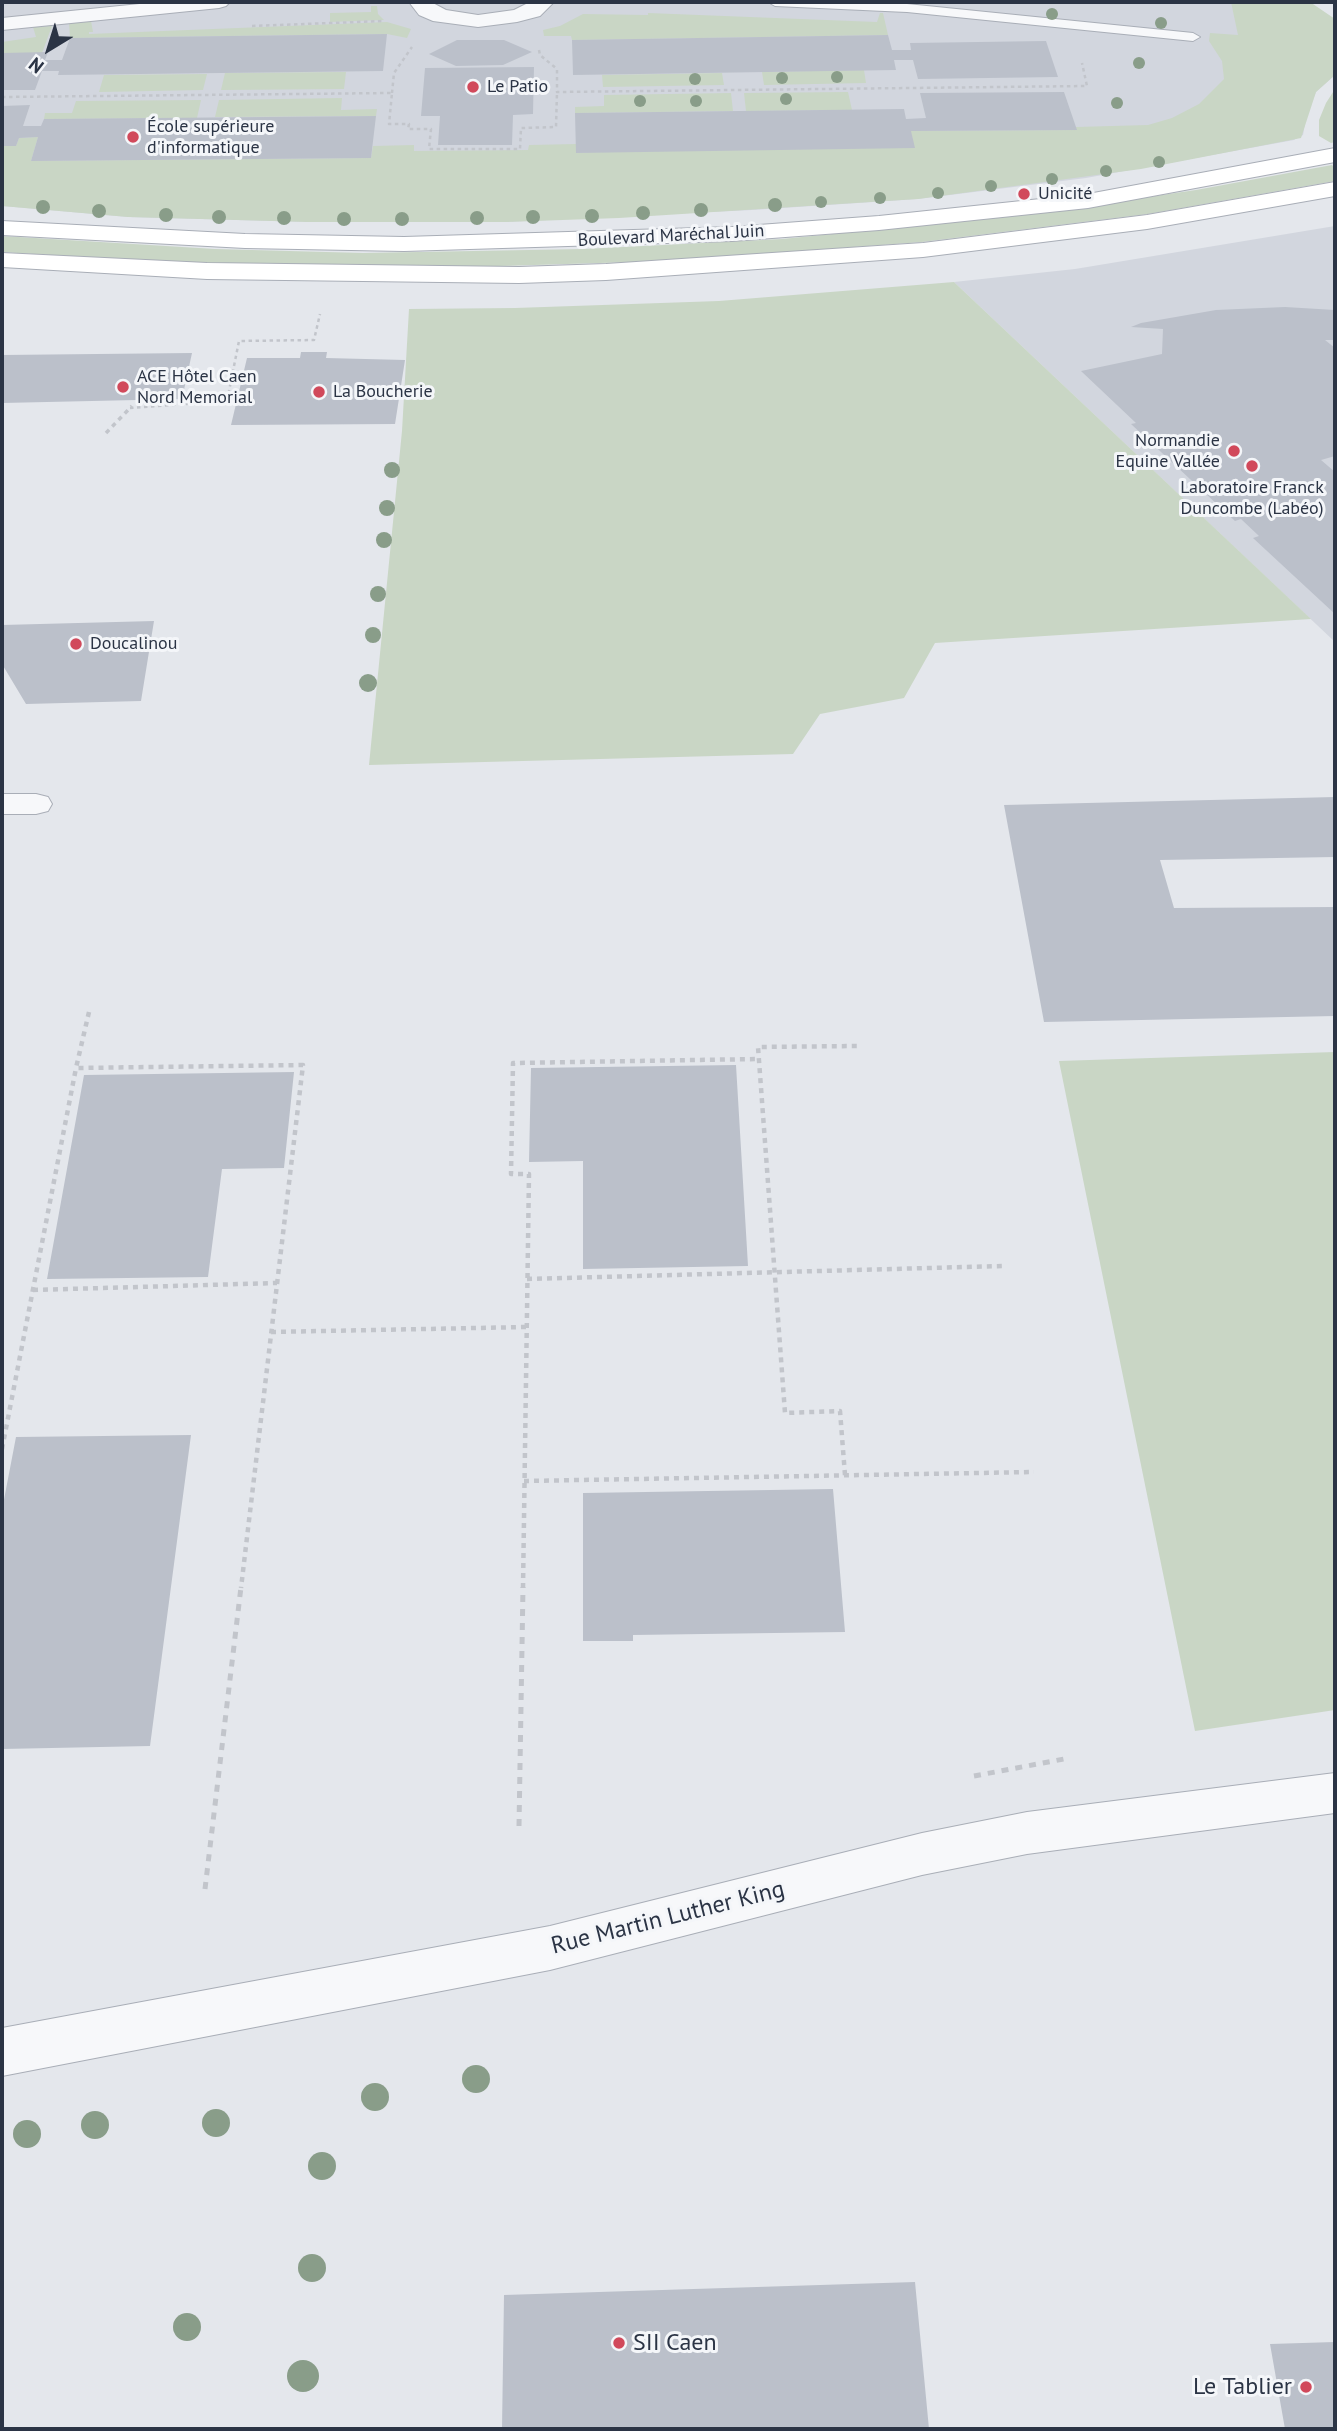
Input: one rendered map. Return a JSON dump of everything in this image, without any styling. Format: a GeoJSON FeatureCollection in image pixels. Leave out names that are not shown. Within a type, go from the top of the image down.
{"type":"FeatureCollection","features":[{"type":"Feature","properties":{"kind":"main road","name":"Boulevard Maréchal Juin"},"geometry":{"type":"LineString","coordinates":[[2,228],[245,242],[404,244],[732,234],[879,223],[1088,201],[1335,155]]}},
{"type":"Feature","properties":{"kind":"main road","name":"Boulevard Maréchal Juin"},"geometry":{"type":"LineString","coordinates":[[2,260],[207,271],[505,275],[606,272],[837,258],[998,242],[1147,222],[1335,190]]}},
{"type":"Feature","properties":{"kind":"street"},"geometry":{"type":"LineString","coordinates":[[2,24],[219,2]]}},
{"type":"Feature","properties":{"kind":"street"},"geometry":{"type":"LineString","coordinates":[[419,2],[427,10],[441,16],[478,21],[517,16],[532,11],[543,2]]}},
{"type":"Feature","properties":{"kind":"street"},"geometry":{"type":"LineString","coordinates":[[2,804],[36,804]]}},
{"type":"Feature","properties":{"kind":"street","name":"Rue Martin Luther King"},"geometry":{"type":"LineString","coordinates":[[2,2052],[550,1948],[922,1854],[1027,1833],[1335,1793]]}},
{"type":"Feature","properties":{"kind":"lane"},"geometry":{"type":"LineString","coordinates":[[775,2],[908,8],[1193,37]]}},
{"type":"Feature","properties":{"kind":"path"},"geometry":{"type":"LineString","coordinates":[[557,92],[1087,86],[1073,24]]}},
{"type":"Feature","properties":{"kind":"path"},"geometry":{"type":"LineString","coordinates":[[415,41],[394,73],[388,124],[409,124],[408,129],[431,129],[429,149],[520,149],[521,128],[556,127],[558,69],[540,55],[538,47]]}},
{"type":"Feature","properties":{"kind":"path"},"geometry":{"type":"LineString","coordinates":[[2,97],[392,93]]}},
{"type":"Feature","properties":{"kind":"path"},"geometry":{"type":"LineString","coordinates":[[106,433],[132,406],[227,401],[239,341],[314,340],[322,305]]}},
{"type":"Feature","properties":{"kind":"path"},"geometry":{"type":"LineString","coordinates":[[2,1449],[89,1012]]}},
{"type":"Feature","properties":{"kind":"path"},"geometry":{"type":"LineString","coordinates":[[845,1475],[839,1411],[785,1413],[758,1047],[857,1046]]}},
{"type":"Feature","properties":{"kind":"path"},"geometry":{"type":"LineString","coordinates":[[519,1826],[529,1174],[510,1174],[513,1063],[758,1059]]}},
{"type":"Feature","properties":{"kind":"path"},"geometry":{"type":"LineString","coordinates":[[76,1068],[303,1065],[205,1889]]}},
{"type":"Feature","properties":{"kind":"path"},"geometry":{"type":"LineString","coordinates":[[527,1279],[1002,1266]]}},
{"type":"Feature","properties":{"kind":"path"},"geometry":{"type":"LineString","coordinates":[[33,1290],[277,1283]]}},
{"type":"Feature","properties":{"kind":"path"},"geometry":{"type":"LineString","coordinates":[[271,1332],[527,1327]]}},
{"type":"Feature","properties":{"kind":"path"},"geometry":{"type":"LineString","coordinates":[[524,1481],[1034,1472]]}},
{"type":"Feature","properties":{"kind":"path"},"geometry":{"type":"LineString","coordinates":[[974,1776],[1064,1759]]}},
{"type":"Feature","properties":{"kind":"shaded area"},"geometry":{"type":"Polygon","coordinates":[[[2,2],[1308,2],[1335,75],[1316,92],[1303,135],[1294,140],[1086,178],[918,199],[506,222],[308,222],[128,217],[2,206],[2,2]]]}},
{"type":"Feature","properties":{"kind":"shaded area","name":"Normandie Equine Vallée"},"geometry":{"type":"Polygon","coordinates":[[[1335,226],[1335,642],[954,282],[1075,269],[1335,226]]]}},
{"type":"Feature","properties":{"kind":"green space"},"geometry":{"type":"Polygon","coordinates":[[[1231,2],[1310,2],[1335,19],[1335,75],[1316,92],[1301,138],[1141,169],[918,199],[619,218],[506,222],[308,222],[128,217],[2,206],[2,146],[16,146],[19,138],[38,137],[31,161],[371,158],[373,146],[414,145],[414,151],[528,150],[529,145],[576,144],[576,153],[911,131],[1076,130],[1076,127],[1148,125],[1172,118],[1199,104],[1224,79],[1222,61],[1209,41],[1210,33],[1238,35],[1231,2]]]}},
{"type":"Feature","properties":{"kind":"green space"},"geometry":{"type":"Polygon","coordinates":[[[371,6],[377,6],[378,14],[384,20],[330,22],[330,13],[371,12],[371,6]]]}},
{"type":"Feature","properties":{"kind":"green space"},"geometry":{"type":"Polygon","coordinates":[[[648,13],[877,22],[880,13],[883,13],[888,35],[572,40],[571,36],[544,36],[543,30],[560,26],[583,14],[648,13]]]}},
{"type":"Feature","properties":{"kind":"green space"},"geometry":{"type":"Polygon","coordinates":[[[91,21],[93,32],[89,34],[387,22],[411,29],[407,38],[387,34],[70,38],[69,23],[91,21]]]}},
{"type":"Feature","properties":{"kind":"green space"},"geometry":{"type":"Polygon","coordinates":[[[52,26],[42,53],[2,53],[2,42],[36,37],[33,27],[52,26]]]}},
{"type":"Feature","properties":{"kind":"green space"},"geometry":{"type":"Polygon","coordinates":[[[864,70],[866,83],[764,85],[762,72],[864,70]]]}},
{"type":"Feature","properties":{"kind":"green space"},"geometry":{"type":"Polygon","coordinates":[[[346,72],[344,89],[221,90],[225,73],[346,72]]]}},
{"type":"Feature","properties":{"kind":"green space"},"geometry":{"type":"Polygon","coordinates":[[[722,73],[724,85],[603,87],[602,75],[722,73]]]}},
{"type":"Feature","properties":{"kind":"green space"},"geometry":{"type":"Polygon","coordinates":[[[207,74],[203,90],[99,92],[104,75],[207,74]]]}},
{"type":"Feature","properties":{"kind":"green space"},"geometry":{"type":"Polygon","coordinates":[[[1335,89],[1335,142],[1331,143],[1319,136],[1319,120],[1335,89]]]}},
{"type":"Feature","properties":{"kind":"green space"},"geometry":{"type":"Polygon","coordinates":[[[848,92],[852,110],[746,111],[744,93],[848,92]]]}},
{"type":"Feature","properties":{"kind":"green space"},"geometry":{"type":"Polygon","coordinates":[[[731,93],[733,111],[575,113],[575,107],[604,106],[604,95],[731,93]]]}},
{"type":"Feature","properties":{"kind":"green space"},"geometry":{"type":"Polygon","coordinates":[[[342,98],[341,110],[377,109],[376,116],[215,117],[219,100],[342,98]]]}},
{"type":"Feature","properties":{"kind":"green space"},"geometry":{"type":"Polygon","coordinates":[[[201,100],[197,118],[44,119],[45,113],[72,113],[76,101],[201,100]]]}},
{"type":"Feature","properties":{"kind":"green space"},"geometry":{"type":"Polygon","coordinates":[[[1332,165],[1335,168],[1335,181],[1148,214],[922,242],[666,261],[435,268],[209,265],[2,252],[2,236],[215,249],[363,253],[584,249],[782,239],[1024,215],[1196,190],[1332,165]]]}},
{"type":"Feature","properties":{"kind":"green space"},"geometry":{"type":"Polygon","coordinates":[[[954,282],[1311,619],[935,643],[904,698],[820,714],[793,754],[369,765],[402,431],[409,309],[719,301],[954,282]]]}},
{"type":"Feature","properties":{"kind":"green space"},"geometry":{"type":"Polygon","coordinates":[[[1335,1052],[1335,1710],[1195,1731],[1059,1061],[1335,1052]]]}},
{"type":"Feature","properties":{"kind":"building"},"geometry":{"type":"Polygon","coordinates":[[[387,34],[383,71],[58,75],[59,71],[42,71],[35,90],[2,90],[2,53],[48,52],[45,60],[62,60],[70,38],[387,34]]]}},
{"type":"Feature","properties":{"kind":"building"},"geometry":{"type":"Polygon","coordinates":[[[888,35],[892,50],[911,50],[910,43],[1046,41],[1058,77],[918,79],[913,60],[894,60],[896,70],[573,75],[572,40],[888,35]]]}},
{"type":"Feature","properties":{"kind":"building"},"geometry":{"type":"Polygon","coordinates":[[[457,40],[504,40],[532,52],[503,65],[456,66],[429,54],[457,40]]]}},
{"type":"Feature","properties":{"kind":"building"},"geometry":{"type":"Polygon","coordinates":[[[534,67],[533,114],[513,115],[512,145],[438,145],[440,116],[421,116],[425,68],[534,67]]]}},
{"type":"Feature","properties":{"kind":"building"},"geometry":{"type":"Polygon","coordinates":[[[1064,92],[1077,130],[911,131],[915,148],[576,153],[575,113],[904,109],[906,119],[926,118],[920,93],[1064,92]]]}},
{"type":"Feature","properties":{"kind":"building"},"geometry":{"type":"Polygon","coordinates":[[[30,105],[23,126],[41,126],[44,119],[376,116],[371,158],[31,161],[38,137],[19,138],[16,146],[2,146],[2,106],[30,105]]]}},
{"type":"Feature","properties":{"kind":"building","name":"Laboratoire Franck Duncombe (Labéo)"},"geometry":{"type":"Polygon","coordinates":[[[1285,307],[1335,310],[1335,340],[1325,340],[1335,348],[1335,456],[1321,460],[1335,472],[1335,614],[1253,538],[1259,536],[1241,519],[1235,521],[1131,424],[1136,423],[1081,371],[1162,354],[1163,329],[1131,327],[1141,323],[1216,310],[1285,307]]]}},
{"type":"Feature","properties":{"kind":"building","name":"La Boucherie"},"geometry":{"type":"Polygon","coordinates":[[[301,352],[327,352],[326,358],[405,360],[395,424],[231,425],[247,358],[300,358],[301,352]]]}},
{"type":"Feature","properties":{"kind":"building"},"geometry":{"type":"Polygon","coordinates":[[[192,353],[182,399],[2,403],[2,355],[192,353]]]}},
{"type":"Feature","properties":{"kind":"building","name":"Doucalinou"},"geometry":{"type":"Polygon","coordinates":[[[154,621],[141,701],[26,704],[2,664],[2,625],[154,621]]]}},
{"type":"Feature","properties":{"kind":"building"},"geometry":{"type":"Polygon","coordinates":[[[1335,797],[1335,857],[1160,860],[1174,908],[1335,907],[1335,1016],[1044,1022],[1004,805],[1335,797]]]}},
{"type":"Feature","properties":{"kind":"building"},"geometry":{"type":"Polygon","coordinates":[[[736,1065],[748,1266],[583,1269],[583,1161],[529,1162],[531,1068],[736,1065]]]}},
{"type":"Feature","properties":{"kind":"building"},"geometry":{"type":"Polygon","coordinates":[[[294,1072],[284,1168],[222,1169],[208,1277],[47,1279],[84,1075],[294,1072]]]}},
{"type":"Feature","properties":{"kind":"building"},"geometry":{"type":"Polygon","coordinates":[[[191,1435],[150,1746],[2,1749],[2,1510],[16,1437],[191,1435]]]}},
{"type":"Feature","properties":{"kind":"building"},"geometry":{"type":"Polygon","coordinates":[[[833,1489],[845,1632],[633,1635],[633,1641],[583,1641],[583,1493],[833,1489]]]}},
{"type":"Feature","properties":{"kind":"building"},"geometry":{"type":"Polygon","coordinates":[[[915,2282],[929,2429],[502,2429],[504,2295],[915,2282]]]}},
{"type":"Feature","properties":{"kind":"building","name":"Le Tablier"},"geometry":{"type":"Polygon","coordinates":[[[1335,2342],[1335,2429],[1285,2429],[1270,2344],[1335,2342]]]}},
{"type":"Feature","properties":{"kind":"place","name":"Le Patio"},"geometry":{"type":"Point","coordinates":[473,87]}},
{"type":"Feature","properties":{"kind":"place","name":"École supérieure d'informatique"},"geometry":{"type":"Point","coordinates":[133,137]}},
{"type":"Feature","properties":{"kind":"place","name":"Unicité"},"geometry":{"type":"Point","coordinates":[1024,194]}},
{"type":"Feature","properties":{"kind":"place","name":"ACE Hôtel Caen Nord Memorial"},"geometry":{"type":"Point","coordinates":[123,387]}},
{"type":"Feature","properties":{"kind":"place","name":"La Boucherie"},"geometry":{"type":"Point","coordinates":[319,392]}},
{"type":"Feature","properties":{"kind":"place","name":"Normandie Equine Vallée"},"geometry":{"type":"Point","coordinates":[1234,451]}},
{"type":"Feature","properties":{"kind":"place","name":"Laboratoire Franck Duncombe (Labéo)"},"geometry":{"type":"Point","coordinates":[1252,466]}},
{"type":"Feature","properties":{"kind":"place","name":"Doucalinou"},"geometry":{"type":"Point","coordinates":[76,644]}},
{"type":"Feature","properties":{"kind":"place","name":"SII Caen"},"geometry":{"type":"Point","coordinates":[619,2343]}},
{"type":"Feature","properties":{"kind":"place","name":"Le Tablier"},"geometry":{"type":"Point","coordinates":[1306,2387]}}]}
